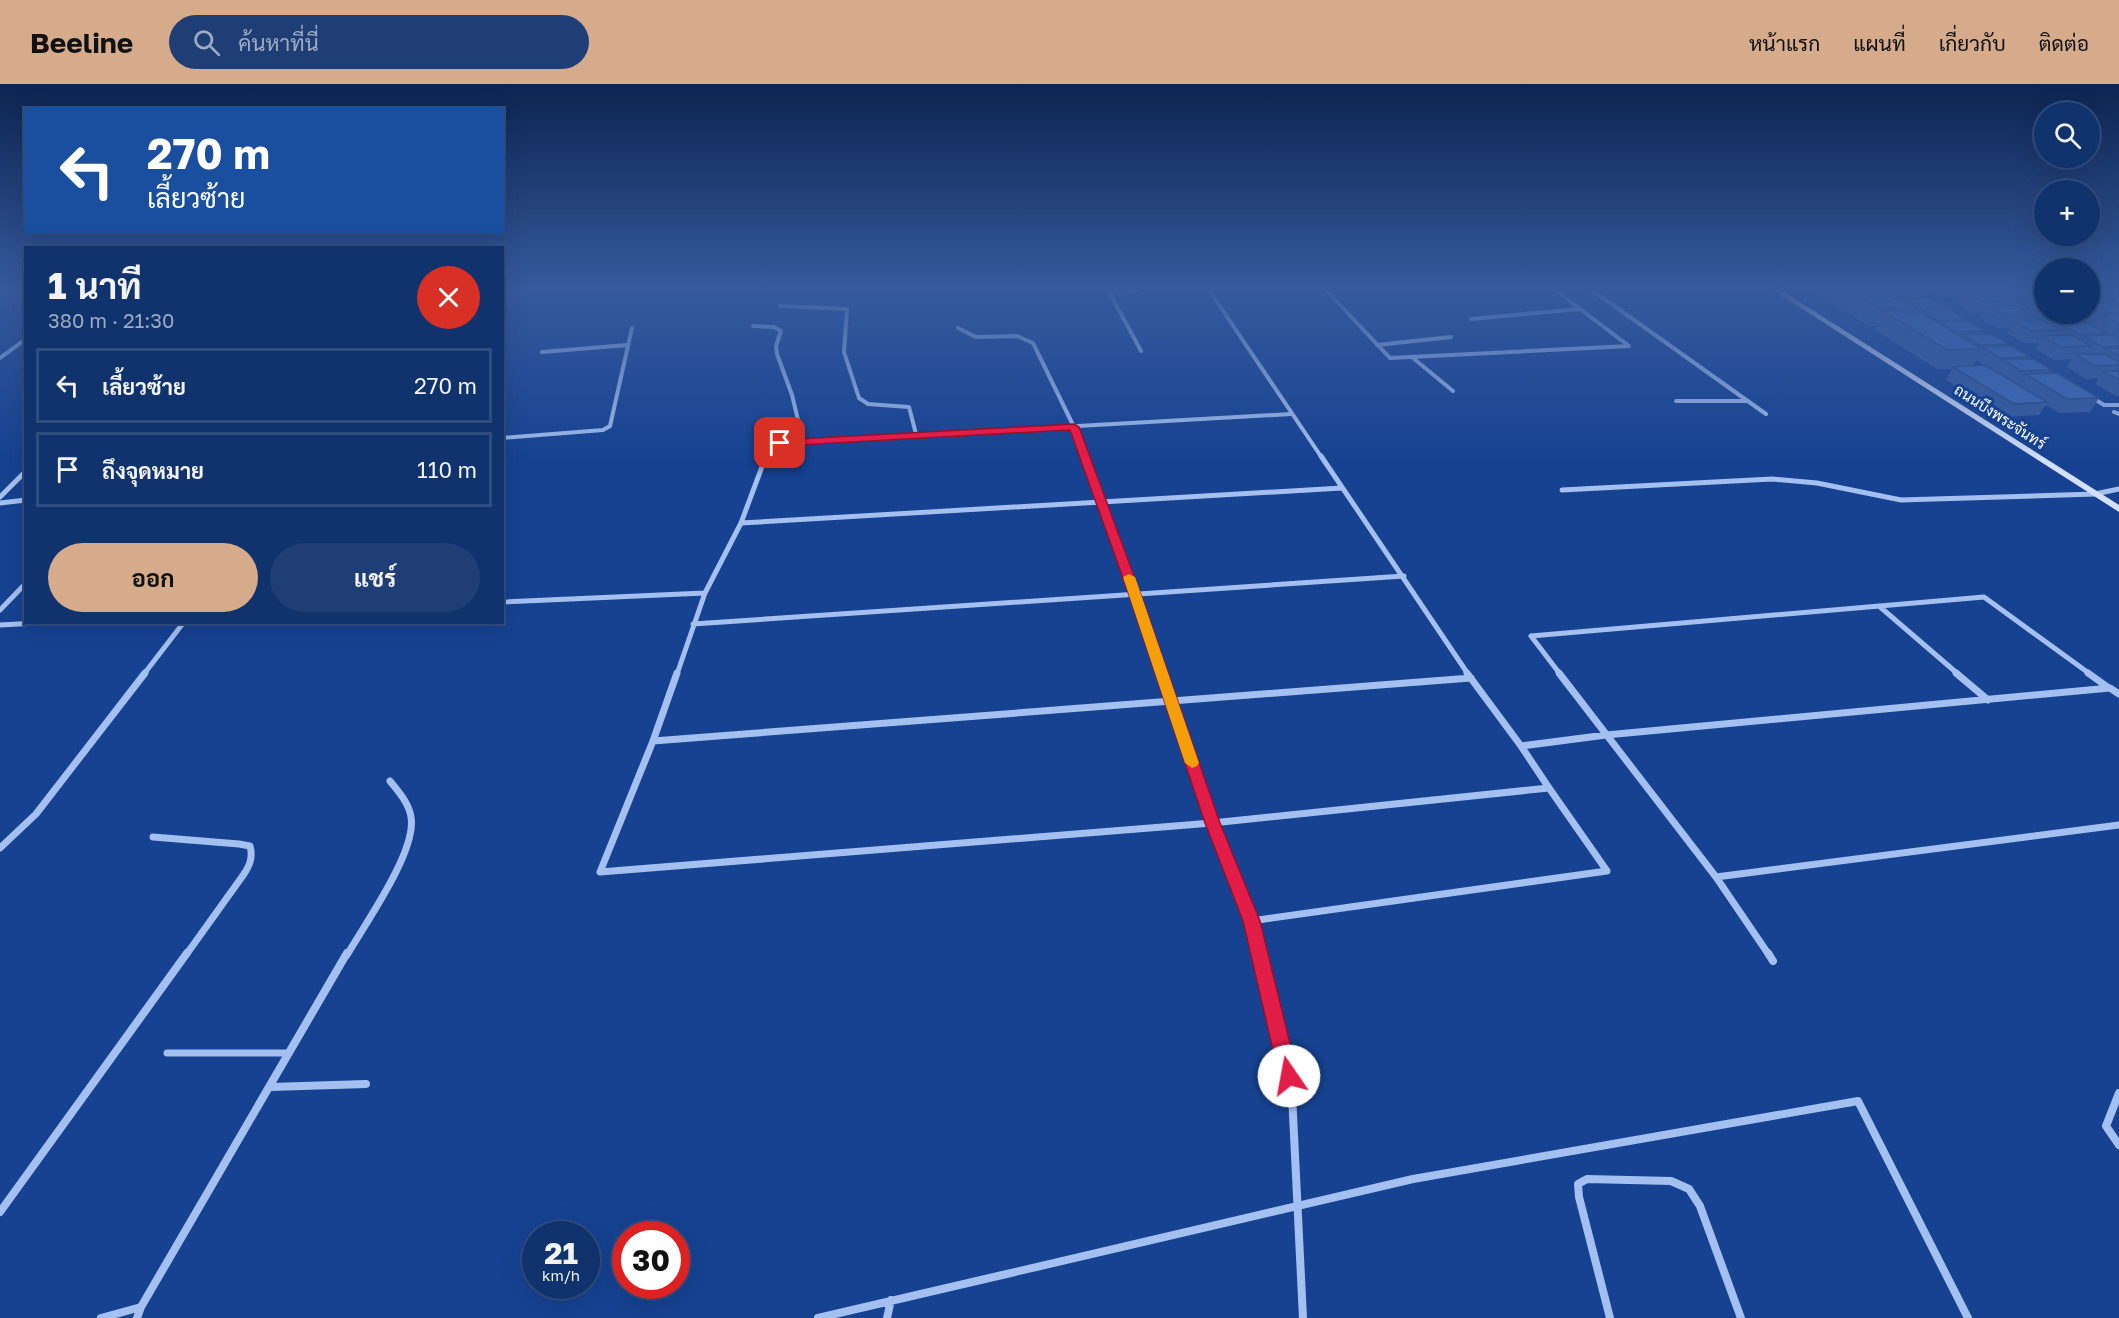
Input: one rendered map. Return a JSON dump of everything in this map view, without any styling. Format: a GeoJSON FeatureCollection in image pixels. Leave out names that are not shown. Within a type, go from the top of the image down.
{"type":"FeatureCollection","features":[{"type":"Feature","properties":{"kind":"street"},"geometry":{"type":"LineString","coordinates":[[0,358],[14,348]]}},
{"type":"Feature","properties":{"kind":"street"},"geometry":{"type":"LineString","coordinates":[[542,352],[596,348]]}},
{"type":"Feature","properties":{"kind":"street"},"geometry":{"type":"LineString","coordinates":[[504,438],[603,430],[610,426],[627,348]]}},
{"type":"Feature","properties":{"kind":"street"},"geometry":{"type":"LineString","coordinates":[[776,348],[792,395],[803,441]]}},
{"type":"Feature","properties":{"kind":"street"},"geometry":{"type":"LineString","coordinates":[[844,348],[859,398],[868,404],[909,407],[916,434]]}},
{"type":"Feature","properties":{"kind":"street"},"geometry":{"type":"LineString","coordinates":[[1033,348],[1074,427],[1135,595],[1212,823],[1251,921],[1292,1094],[1303,1318]]}},
{"type":"Feature","properties":{"kind":"street"},"geometry":{"type":"LineString","coordinates":[[1247,348],[1471,678],[1607,871],[1251,921]]}},
{"type":"Feature","properties":{"kind":"street"},"geometry":{"type":"LineString","coordinates":[[1380,348],[1390,358],[1600,348]]}},
{"type":"Feature","properties":{"kind":"street"},"geometry":{"type":"LineString","coordinates":[[1673,348],[1766,414]]}},
{"type":"Feature","properties":{"kind":"street","name":"ถนนบึงพระจันทร์"},"geometry":{"type":"LineString","coordinates":[[1866,348],[2119,509]]}},
{"type":"Feature","properties":{"kind":"street"},"geometry":{"type":"LineString","coordinates":[[1413,358],[1453,391]]}},
{"type":"Feature","properties":{"kind":"street"},"geometry":{"type":"LineString","coordinates":[[2084,393],[2104,405],[2119,405]]}},
{"type":"Feature","properties":{"kind":"street"},"geometry":{"type":"LineString","coordinates":[[1676,401],[1748,401]]}},
{"type":"Feature","properties":{"kind":"street"},"geometry":{"type":"LineString","coordinates":[[1291,414],[803,441],[780,443],[770,449],[741,523],[705,593],[653,741],[600,872],[1212,823],[1549,788]]}},
{"type":"Feature","properties":{"kind":"street"},"geometry":{"type":"LineString","coordinates":[[0,497],[24,473]]}},
{"type":"Feature","properties":{"kind":"street"},"geometry":{"type":"LineString","coordinates":[[1562,490],[1772,479],[1817,483],[1901,500],[2095,494],[2119,489]]}},
{"type":"Feature","properties":{"kind":"street"},"geometry":{"type":"LineString","coordinates":[[741,523],[1342,488]]}},
{"type":"Feature","properties":{"kind":"street"},"geometry":{"type":"LineString","coordinates":[[0,503],[24,500]]}},
{"type":"Feature","properties":{"kind":"street"},"geometry":{"type":"LineString","coordinates":[[693,624],[1404,576]]}},
{"type":"Feature","properties":{"kind":"street"},"geometry":{"type":"LineString","coordinates":[[0,610],[24,585]]}},
{"type":"Feature","properties":{"kind":"street"},"geometry":{"type":"LineString","coordinates":[[504,602],[705,593]]}},
{"type":"Feature","properties":{"kind":"street"},"geometry":{"type":"LineString","coordinates":[[1773,961],[1716,877],[1531,636],[1984,597],[2119,694]]}},
{"type":"Feature","properties":{"kind":"street"},"geometry":{"type":"LineString","coordinates":[[1879,606],[1988,700]]}},
{"type":"Feature","properties":{"kind":"street"},"geometry":{"type":"LineString","coordinates":[[0,625],[24,624]]}},
{"type":"Feature","properties":{"kind":"street"},"geometry":{"type":"LineString","coordinates":[[0,848],[36,814],[181,624]]}},
{"type":"Feature","properties":{"kind":"street"},"geometry":{"type":"LineString","coordinates":[[653,741],[1471,678]]}},
{"type":"Feature","properties":{"kind":"street"},"geometry":{"type":"LineString","coordinates":[[1521,746],[1606,735],[2110,688]]}},
{"type":"Feature","properties":{"kind":"street"},"geometry":{"type":"LineString","coordinates":[[137,1318],[141,1307],[403,858],[413,828],[409,804],[390,781]]}},
{"type":"Feature","properties":{"kind":"street"},"geometry":{"type":"LineString","coordinates":[[1716,877],[2119,825]]}},
{"type":"Feature","properties":{"kind":"street"},"geometry":{"type":"LineString","coordinates":[[0,1212],[238,883],[249,866],[253,853],[250,846],[239,844],[153,837]]}},
{"type":"Feature","properties":{"kind":"street"},"geometry":{"type":"LineString","coordinates":[[271,1087],[366,1084]]}},
{"type":"Feature","properties":{"kind":"street"},"geometry":{"type":"LineString","coordinates":[[2119,1093],[2106,1126],[2119,1145]]}},
{"type":"Feature","properties":{"kind":"street"},"geometry":{"type":"LineString","coordinates":[[818,1318],[1413,1179],[1858,1101],[1968,1318]]}},
{"type":"Feature","properties":{"kind":"street"},"geometry":{"type":"LineString","coordinates":[[1610,1318],[1579,1197],[1578,1184],[1587,1179],[1671,1181],[1689,1189],[1700,1206],[1741,1318]]}},
{"type":"Feature","properties":{"kind":"street"},"geometry":{"type":"LineString","coordinates":[[887,1318],[891,1300]]}},
{"type":"Feature","properties":{"kind":"street"},"geometry":{"type":"LineString","coordinates":[[101,1318],[141,1307]]}},
{"type":"Feature","properties":{"kind":"lane"},"geometry":{"type":"LineString","coordinates":[[167,1053],[291,1053]]}},
{"type":"Feature","properties":{"kind":"building"},"geometry":{"type":"Polygon","coordinates":[[[1943,348],[1982,349],[1947,350],[1943,348]]]}},
{"type":"Feature","properties":{"kind":"building"},"geometry":{"type":"Polygon","coordinates":[[[1983,348],[2015,348],[2030,357],[2000,358],[1983,348]]]}},
{"type":"Feature","properties":{"kind":"building"},"geometry":{"type":"Polygon","coordinates":[[[2119,348],[2119,356],[2105,349],[2119,348]]]}},
{"type":"Feature","properties":{"kind":"building"},"geometry":{"type":"Polygon","coordinates":[[[2075,354],[2105,354],[2119,362],[2119,365],[2094,366],[2075,354]]]}},
{"type":"Feature","properties":{"kind":"building"},"geometry":{"type":"Polygon","coordinates":[[[2002,359],[2033,359],[2052,370],[2021,371],[2002,359]]]}},
{"type":"Feature","properties":{"kind":"building"},"geometry":{"type":"Polygon","coordinates":[[[1985,365],[2047,402],[2014,404],[1953,367],[1985,365]]]}},
{"type":"Feature","properties":{"kind":"building"},"geometry":{"type":"Polygon","coordinates":[[[2103,371],[2119,371],[2119,380],[2103,371]]]}},
{"type":"Feature","properties":{"kind":"building"},"geometry":{"type":"Polygon","coordinates":[[[2057,373],[2099,398],[2067,399],[2025,374],[2057,373]]]}},
{"type":"Feature","properties":{"kind":"slow traffic"},"geometry":{"type":"LineString","coordinates":[[1129,577],[1192,763]]}},
{"type":"Feature","properties":{"kind":"route"},"geometry":{"type":"LineString","coordinates":[[780,443],[1074,427],[1135,595],[1212,823],[1251,921],[1289,1076]]}}]}
